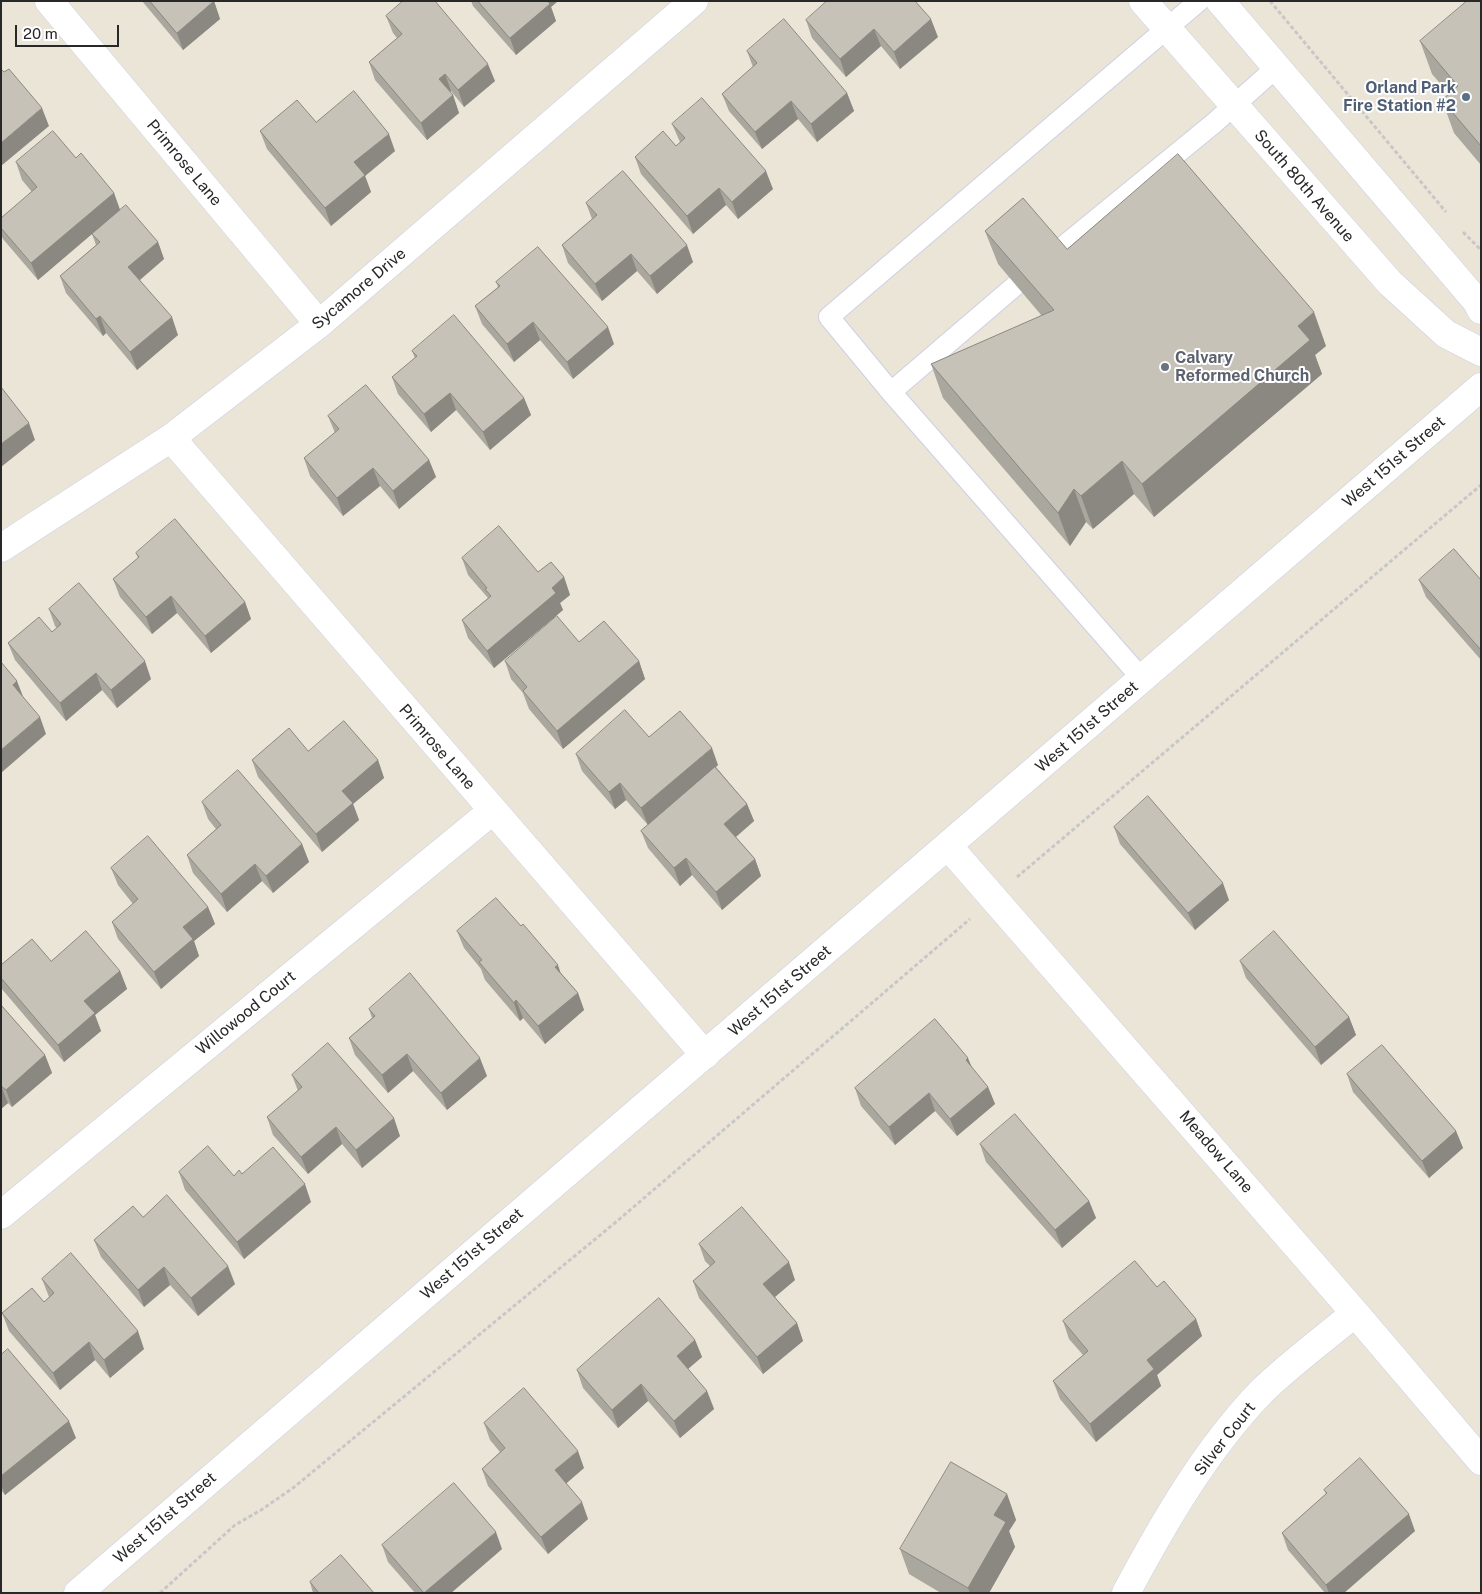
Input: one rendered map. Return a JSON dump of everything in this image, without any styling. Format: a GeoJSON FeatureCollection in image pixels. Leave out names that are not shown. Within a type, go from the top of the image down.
{"type":"FeatureCollection","features":[{"type":"Feature","properties":{"kind":"street","name":"Primrose Lane"},"geometry":{"type":"LineString","coordinates":[[50,1],[319,324]]}},
{"type":"Feature","properties":{"kind":"street","name":"Sycamore Drive"},"geometry":{"type":"LineString","coordinates":[[1,548],[171,438],[319,324],[694,1]]}},
{"type":"Feature","properties":{"kind":"street","name":"South 80th Avenue"},"geometry":{"type":"LineString","coordinates":[[1143,1],[1390,283],[1446,334],[1481,352]]}},
{"type":"Feature","properties":{"kind":"street"},"geometry":{"type":"LineString","coordinates":[[1220,1],[1477,302],[1481,310]]}},
{"type":"Feature","properties":{"kind":"street","name":"West 151st Street"},"geometry":{"type":"LineString","coordinates":[[78,1593],[1143,680],[1481,387]]}},
{"type":"Feature","properties":{"kind":"street","name":"Primrose Lane"},"geometry":{"type":"LineString","coordinates":[[171,438],[705,1055]]}},
{"type":"Feature","properties":{"kind":"street","name":"Willowood Court"},"geometry":{"type":"LineString","coordinates":[[1,1214],[492,811]]}},
{"type":"Feature","properties":{"kind":"street","name":"Meadow Lane"},"geometry":{"type":"LineString","coordinates":[[948,846],[1355,1312],[1481,1461]]}},
{"type":"Feature","properties":{"kind":"street","name":"Silver Court"},"geometry":{"type":"LineString","coordinates":[[1126,1593],[1157,1535],[1215,1447],[1263,1391],[1355,1312]]}},
{"type":"Feature","properties":{"kind":"lane"},"geometry":{"type":"LineString","coordinates":[[1143,680],[890,392],[828,317],[1199,1]]}},
{"type":"Feature","properties":{"kind":"lane"},"geometry":{"type":"LineString","coordinates":[[1054,254],[1277,68]]}},
{"type":"Feature","properties":{"kind":"lane"},"geometry":{"type":"LineString","coordinates":[[890,392],[1016,285]]}},
{"type":"Feature","properties":{"kind":"path"},"geometry":{"type":"LineString","coordinates":[[1270,1],[1447,214]]}},
{"type":"Feature","properties":{"kind":"path"},"geometry":{"type":"LineString","coordinates":[[1460,230],[1481,250]]}},
{"type":"Feature","properties":{"kind":"path"},"geometry":{"type":"LineString","coordinates":[[160,1593],[235,1525],[262,1510],[293,1488],[608,1228],[994,897],[1481,485]]}},
{"type":"Feature","properties":{"kind":"building"},"geometry":{"type":"Polygon","coordinates":[[[150,1],[214,1],[177,33],[150,1]]]}},
{"type":"Feature","properties":{"kind":"building"},"geometry":{"type":"Polygon","coordinates":[[[403,1],[435,1],[488,64],[458,90],[445,74],[439,79],[453,95],[421,123],[369,62],[402,34],[386,16],[403,1]]]}},
{"type":"Feature","properties":{"kind":"building"},"geometry":{"type":"Polygon","coordinates":[[[478,1],[548,1],[550,4],[510,38],[478,1]]]}},
{"type":"Feature","properties":{"kind":"building"},"geometry":{"type":"Polygon","coordinates":[[[827,1],[915,1],[931,19],[894,52],[874,29],[840,59],[806,20],[827,1]]]}},
{"type":"Feature","properties":{"kind":"building"},"geometry":{"type":"Polygon","coordinates":[[[1467,1],[1481,1],[1481,146],[1442,100],[1458,86],[1420,41],[1467,1]]]}},
{"type":"Feature","properties":{"kind":"building"},"geometry":{"type":"Polygon","coordinates":[[[784,19],[847,93],[811,124],[791,101],[755,132],[722,94],[757,63],[747,51],[784,19]]]}},
{"type":"Feature","properties":{"kind":"building"},"geometry":{"type":"Polygon","coordinates":[[[1,69],[4,72],[9,69],[42,108],[1,143],[1,69]]]}},
{"type":"Feature","properties":{"kind":"building"},"geometry":{"type":"Polygon","coordinates":[[[354,91],[389,134],[354,162],[365,175],[325,208],[260,131],[297,100],[316,122],[354,91]]]}},
{"type":"Feature","properties":{"kind":"building"},"geometry":{"type":"Polygon","coordinates":[[[702,98],[766,171],[732,202],[719,188],[687,216],[635,157],[663,131],[676,146],[685,138],[672,124],[702,98]]]}},
{"type":"Feature","properties":{"kind":"building"},"geometry":{"type":"Polygon","coordinates":[[[53,131],[76,158],[81,153],[114,193],[31,263],[1,228],[1,218],[37,187],[16,162],[53,131]]]}},
{"type":"Feature","properties":{"kind":"building","name":"Calvary Reformed Church"},"geometry":{"type":"Polygon","coordinates":[[[1178,154],[1314,312],[1298,326],[1310,340],[1142,484],[1122,461],[1081,496],[1074,489],[1058,513],[931,364],[1054,310],[985,231],[1023,198],[1067,249],[1178,154]]]}},
{"type":"Feature","properties":{"kind":"building"},"geometry":{"type":"Polygon","coordinates":[[[623,171],[687,245],[650,276],[631,254],[595,284],[562,245],[597,215],[586,203],[623,171]]]}},
{"type":"Feature","properties":{"kind":"building"},"geometry":{"type":"Polygon","coordinates":[[[126,205],[158,242],[128,267],[172,317],[130,352],[100,316],[96,319],[60,276],[100,242],[92,234],[126,205]]]}},
{"type":"Feature","properties":{"kind":"building"},"geometry":{"type":"Polygon","coordinates":[[[538,247],[608,327],[567,362],[533,322],[507,344],[475,306],[500,286],[496,282],[538,247]]]}},
{"type":"Feature","properties":{"kind":"building"},"geometry":{"type":"Polygon","coordinates":[[[454,315],[524,398],[483,432],[450,393],[424,414],[392,377],[417,356],[412,351],[454,315]]]}},
{"type":"Feature","properties":{"kind":"building"},"geometry":{"type":"Polygon","coordinates":[[[366,385],[429,460],[393,491],[373,468],[337,498],[304,458],[339,429],[328,416],[366,385]]]}},
{"type":"Feature","properties":{"kind":"building"},"geometry":{"type":"Polygon","coordinates":[[[1,387],[29,423],[1,444],[1,387]]]}},
{"type":"Feature","properties":{"kind":"building"},"geometry":{"type":"Polygon","coordinates":[[[175,519],[245,602],[205,636],[171,596],[146,617],[113,579],[139,557],[136,553],[175,519]]]}},
{"type":"Feature","properties":{"kind":"building"},"geometry":{"type":"Polygon","coordinates":[[[499,526],[538,572],[551,562],[564,577],[552,588],[556,593],[487,651],[462,620],[491,596],[485,589],[487,588],[462,558],[499,526]]]}},
{"type":"Feature","properties":{"kind":"building"},"geometry":{"type":"Polygon","coordinates":[[[1454,549],[1481,580],[1481,650],[1419,580],[1454,549]]]}},
{"type":"Feature","properties":{"kind":"building"},"geometry":{"type":"Polygon","coordinates":[[[79,583],[145,661],[111,690],[96,673],[60,703],[8,643],[39,617],[52,632],[61,624],[49,609],[79,583]]]}},
{"type":"Feature","properties":{"kind":"building"},"geometry":{"type":"Polygon","coordinates":[[[557,616],[579,642],[604,621],[639,661],[557,731],[523,691],[527,687],[505,661],[557,616]]]}},
{"type":"Feature","properties":{"kind":"building"},"geometry":{"type":"Polygon","coordinates":[[[1,662],[17,681],[13,685],[40,717],[1,750],[1,662]]]}},
{"type":"Feature","properties":{"kind":"building"},"geometry":{"type":"Polygon","coordinates":[[[625,710],[649,737],[680,711],[712,748],[641,808],[620,783],[609,792],[576,754],[625,710]]]}},
{"type":"Feature","properties":{"kind":"building"},"geometry":{"type":"Polygon","coordinates":[[[344,721],[378,760],[342,791],[353,803],[316,834],[252,760],[289,728],[308,751],[344,721]]]}},
{"type":"Feature","properties":{"kind":"building"},"geometry":{"type":"Polygon","coordinates":[[[715,767],[747,804],[724,824],[755,859],[716,892],[686,858],[674,868],[641,831],[715,767]]]}},
{"type":"Feature","properties":{"kind":"building"},"geometry":{"type":"Polygon","coordinates":[[[238,770],[302,844],[266,876],[255,864],[221,894],[187,855],[221,825],[202,802],[238,770]]]}},
{"type":"Feature","properties":{"kind":"building"},"geometry":{"type":"Polygon","coordinates":[[[1148,796],[1223,883],[1188,913],[1114,827],[1148,796]]]}},
{"type":"Feature","properties":{"kind":"building"},"geometry":{"type":"Polygon","coordinates":[[[148,836],[208,907],[183,927],[193,939],[154,972],[112,922],[138,899],[111,868],[148,836]]]}},
{"type":"Feature","properties":{"kind":"building"},"geometry":{"type":"Polygon","coordinates":[[[496,898],[521,926],[523,924],[558,965],[555,967],[578,993],[538,1026],[516,1000],[514,1003],[479,962],[482,960],[457,931],[496,898]]]}},
{"type":"Feature","properties":{"kind":"building"},"geometry":{"type":"Polygon","coordinates":[[[86,931],[120,971],[84,1001],[95,1013],[58,1045],[1,978],[1,965],[32,939],[51,961],[86,931]]]}},
{"type":"Feature","properties":{"kind":"building"},"geometry":{"type":"Polygon","coordinates":[[[1274,931],[1349,1017],[1315,1047],[1240,961],[1274,931]]]}},
{"type":"Feature","properties":{"kind":"building"},"geometry":{"type":"Polygon","coordinates":[[[410,973],[480,1058],[441,1093],[407,1054],[382,1075],[349,1038],[375,1016],[369,1009],[410,973]]]}},
{"type":"Feature","properties":{"kind":"building"},"geometry":{"type":"Polygon","coordinates":[[[1,1005],[45,1055],[6,1090],[1,1086],[1,1005]]]}},
{"type":"Feature","properties":{"kind":"building"},"geometry":{"type":"Polygon","coordinates":[[[935,1019],[968,1058],[966,1060],[988,1087],[950,1119],[929,1093],[889,1127],[855,1088],[935,1019]]]}},
{"type":"Feature","properties":{"kind":"building"},"geometry":{"type":"Polygon","coordinates":[[[328,1043],[394,1118],[356,1150],[336,1127],[301,1157],[267,1117],[302,1087],[292,1075],[328,1043]]]}},
{"type":"Feature","properties":{"kind":"building"},"geometry":{"type":"Polygon","coordinates":[[[1382,1045],[1456,1131],[1422,1161],[1347,1074],[1382,1045]]]}},
{"type":"Feature","properties":{"kind":"building"},"geometry":{"type":"Polygon","coordinates":[[[1015,1114],[1089,1201],[1055,1230],[980,1144],[1015,1114]]]}},
{"type":"Feature","properties":{"kind":"building"},"geometry":{"type":"Polygon","coordinates":[[[208,1146],[234,1176],[239,1170],[242,1174],[273,1147],[305,1184],[237,1242],[179,1172],[208,1146]]]}},
{"type":"Feature","properties":{"kind":"building"},"geometry":{"type":"Polygon","coordinates":[[[167,1195],[228,1266],[191,1298],[164,1267],[138,1290],[94,1240],[133,1206],[143,1217],[167,1195]]]}},
{"type":"Feature","properties":{"kind":"building"},"geometry":{"type":"Polygon","coordinates":[[[742,1207],[789,1262],[763,1284],[797,1323],[757,1357],[693,1281],[715,1262],[699,1244],[742,1207]]]}},
{"type":"Feature","properties":{"kind":"building"},"geometry":{"type":"Polygon","coordinates":[[[71,1253],[138,1331],[104,1360],[89,1342],[53,1373],[2,1313],[32,1288],[44,1302],[54,1293],[42,1279],[71,1253]]]}},
{"type":"Feature","properties":{"kind":"building"},"geometry":{"type":"Polygon","coordinates":[[[1135,1261],[1157,1287],[1164,1281],[1196,1319],[1147,1360],[1154,1369],[1090,1424],[1053,1381],[1088,1351],[1063,1321],[1135,1261]]]}},
{"type":"Feature","properties":{"kind":"building"},"geometry":{"type":"Polygon","coordinates":[[[659,1298],[695,1340],[677,1356],[707,1391],[674,1421],[641,1384],[612,1410],[577,1370],[659,1298]]]}},
{"type":"Feature","properties":{"kind":"building"},"geometry":{"type":"Polygon","coordinates":[[[8,1349],[69,1421],[1,1476],[1,1355],[8,1349]]]}},
{"type":"Feature","properties":{"kind":"building"},"geometry":{"type":"Polygon","coordinates":[[[524,1388],[578,1451],[555,1470],[582,1502],[541,1537],[482,1469],[505,1448],[484,1423],[524,1388]]]}},
{"type":"Feature","properties":{"kind":"building"},"geometry":{"type":"Polygon","coordinates":[[[1360,1458],[1409,1514],[1326,1585],[1282,1533],[1327,1493],[1324,1490],[1360,1458]]]}},
{"type":"Feature","properties":{"kind":"building"},"geometry":{"type":"Polygon","coordinates":[[[951,1462],[1007,1494],[994,1515],[1006,1522],[968,1588],[900,1549],[951,1462]]]}},
{"type":"Feature","properties":{"kind":"building"},"geometry":{"type":"Polygon","coordinates":[[[454,1483],[496,1532],[424,1593],[382,1545],[454,1483]]]}},
{"type":"Feature","properties":{"kind":"building"},"geometry":{"type":"Polygon","coordinates":[[[341,1555],[374,1593],[319,1593],[310,1582],[341,1555]]]}},
{"type":"Feature","properties":{"kind":"place","name":"Orland Park Fire Station #2"},"geometry":{"type":"Point","coordinates":[1466,97]}},
{"type":"Feature","properties":{"kind":"place","name":"Calvary Reformed Church"},"geometry":{"type":"Point","coordinates":[1165,367]}}]}
